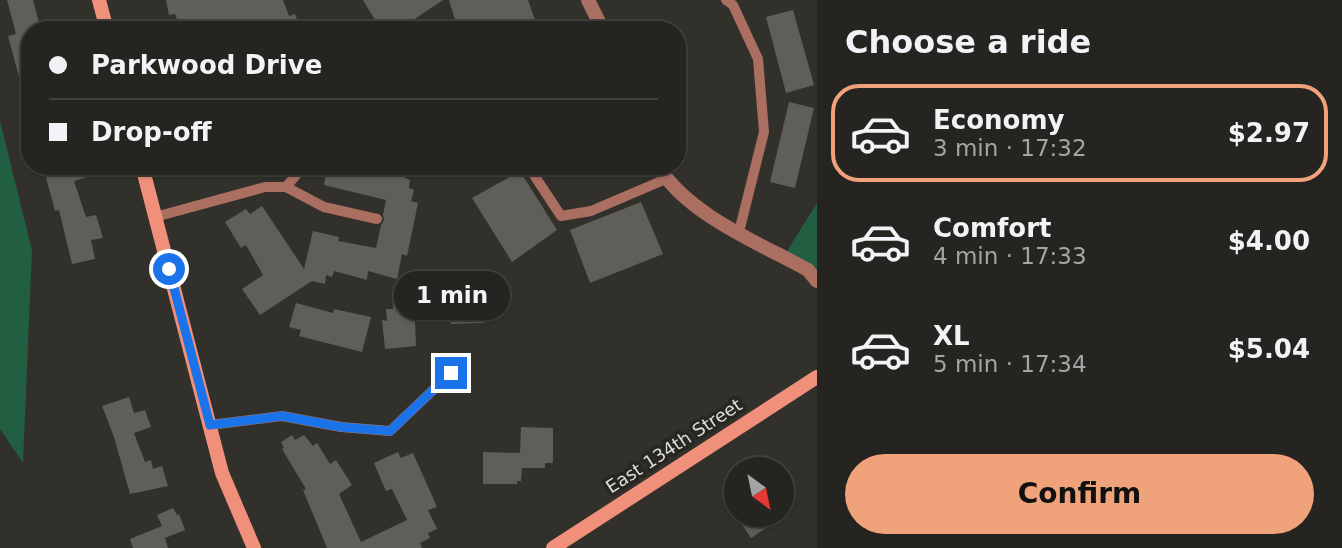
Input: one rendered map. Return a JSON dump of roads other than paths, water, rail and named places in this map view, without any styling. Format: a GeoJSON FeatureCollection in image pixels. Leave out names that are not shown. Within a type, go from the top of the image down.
{"type":"FeatureCollection","features":[{"type":"Feature","properties":{"kind":"street"},"geometry":{"type":"LineString","coordinates":[[99,0],[105,21]]}},
{"type":"Feature","properties":{"kind":"street"},"geometry":{"type":"LineString","coordinates":[[588,0],[598,21]]}},
{"type":"Feature","properties":{"kind":"street"},"geometry":{"type":"LineString","coordinates":[[144,175],[222,473],[254,548]]}},
{"type":"Feature","properties":{"kind":"street"},"geometry":{"type":"LineString","coordinates":[[664,175],[705,214],[808,270],[817,281]]}},
{"type":"Feature","properties":{"kind":"street","name":"East 134th Street"},"geometry":{"type":"LineString","coordinates":[[553,548],[817,377]]}},
{"type":"Feature","properties":{"kind":"lane"},"geometry":{"type":"LineString","coordinates":[[726,0],[733,5],[758,59],[764,132],[739,232]]}},
{"type":"Feature","properties":{"kind":"lane"},"geometry":{"type":"LineString","coordinates":[[286,187],[296,175]]}},
{"type":"Feature","properties":{"kind":"lane"},"geometry":{"type":"LineString","coordinates":[[534,175],[561,216],[591,211],[666,179]]}},
{"type":"Feature","properties":{"kind":"lane"},"geometry":{"type":"LineString","coordinates":[[155,216],[265,187],[286,187],[324,207],[377,219]]}},
{"type":"Feature","properties":{"kind":"lane"},"geometry":{"type":"LineString","coordinates":[[210,425],[282,416],[341,427],[390,431],[451,373]]}}]}
